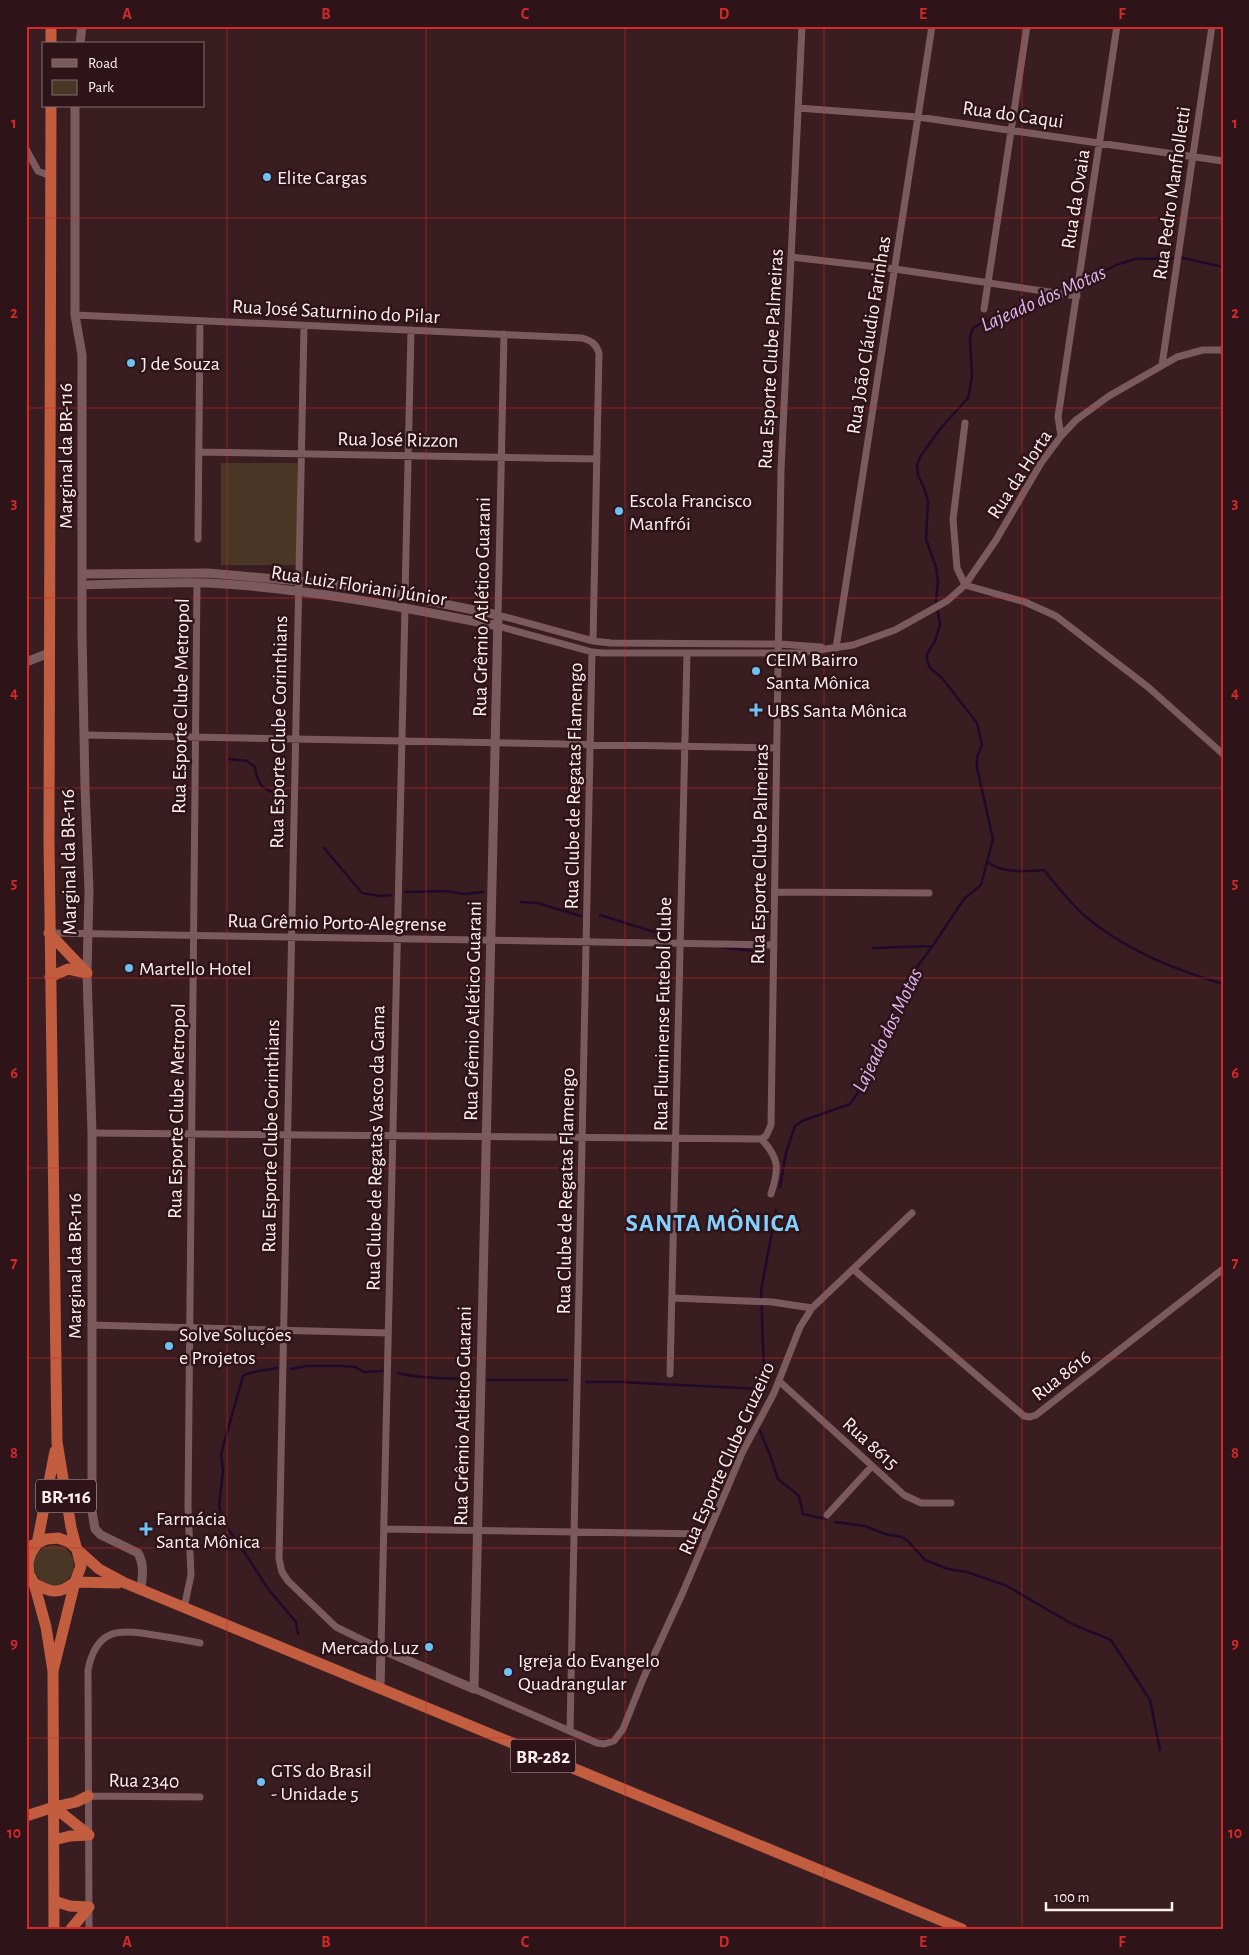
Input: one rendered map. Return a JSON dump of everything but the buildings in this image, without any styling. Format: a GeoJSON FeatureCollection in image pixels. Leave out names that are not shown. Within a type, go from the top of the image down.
{"type":"FeatureCollection","features":[{"type":"Feature","properties":{"kind":"highway"},"geometry":{"type":"LineString","coordinates":[[51,26],[51,42]]}},
{"type":"Feature","properties":{"kind":"highway","name":"BR-116"},"geometry":{"type":"LineString","coordinates":[[51,108],[50,977],[57,1442],[71,1527],[81,1566],[75,1582],[53,1671]]}},
{"type":"Feature","properties":{"kind":"highway"},"geometry":{"type":"LineString","coordinates":[[50,933],[87,973]]}},
{"type":"Feature","properties":{"kind":"highway"},"geometry":{"type":"LineString","coordinates":[[50,977],[68,969],[87,973]]}},
{"type":"Feature","properties":{"kind":"highway","name":"BR-116"},"geometry":{"type":"LineString","coordinates":[[54,1929],[53,1671],[46,1627],[30,1581],[28,1563],[57,1442]]}},
{"type":"Feature","properties":{"kind":"highway","name":"BR-282"},"geometry":{"type":"LineString","coordinates":[[32,1546],[47,1539],[58,1538],[69,1542],[99,1569],[141,1590],[962,1929]]}},
{"type":"Feature","properties":{"kind":"highway","name":"BR-282"},"geometry":{"type":"LineString","coordinates":[[30,1581],[51,1591],[60,1591],[68,1588],[75,1582],[125,1583]]}},
{"type":"Feature","properties":{"kind":"highway"},"geometry":{"type":"LineString","coordinates":[[26,1816],[76,1802],[88,1796]]}},
{"type":"Feature","properties":{"kind":"highway"},"geometry":{"type":"LineString","coordinates":[[54,1807],[89,1835]]}},
{"type":"Feature","properties":{"kind":"highway"},"geometry":{"type":"LineString","coordinates":[[54,1840],[70,1836],[89,1835]]}},
{"type":"Feature","properties":{"kind":"highway"},"geometry":{"type":"LineString","coordinates":[[54,1901],[70,1906],[89,1907]]}},
{"type":"Feature","properties":{"kind":"highway"},"geometry":{"type":"LineString","coordinates":[[70,1929],[89,1907]]}},
{"type":"Feature","properties":{"kind":"street"},"geometry":{"type":"LineString","coordinates":[[80,42],[82,26]]}},
{"type":"Feature","properties":{"kind":"street","name":"Rua Esporte Clube Palmeiras"},"geometry":{"type":"LineString","coordinates":[[761,1139],[766,1136],[771,1125],[782,470],[802,26]]}},
{"type":"Feature","properties":{"kind":"street","name":"Rua João Cláudio Farinhas"},"geometry":{"type":"LineString","coordinates":[[836,648],[932,26]]}},
{"type":"Feature","properties":{"kind":"street"},"geometry":{"type":"LineString","coordinates":[[984,310],[1027,26]]}},
{"type":"Feature","properties":{"kind":"street","name":"Rua da Ovaia"},"geometry":{"type":"LineString","coordinates":[[1061,436],[1058,417],[1117,26]]}},
{"type":"Feature","properties":{"kind":"street","name":"Rua Pedro Manfiolletti"},"geometry":{"type":"LineString","coordinates":[[1162,365],[1212,26]]}},
{"type":"Feature","properties":{"kind":"street","name":"Marginal da BR-116"},"geometry":{"type":"LineString","coordinates":[[75,108],[75,315],[82,355],[82,584],[89,891],[87,973],[92,1133],[93,1522],[95,1529],[101,1535],[138,1553],[143,1567],[141,1590]]}},
{"type":"Feature","properties":{"kind":"street","name":"Rua do Caqui"},"geometry":{"type":"LineString","coordinates":[[798,108],[918,117],[1223,161]]}},
{"type":"Feature","properties":{"kind":"street"},"geometry":{"type":"LineString","coordinates":[[26,149],[38,171],[50,176]]}},
{"type":"Feature","properties":{"kind":"street"},"geometry":{"type":"LineString","coordinates":[[791,257],[894,269],[1057,293],[1077,294]]}},
{"type":"Feature","properties":{"kind":"street","name":"Rua José Saturnino do Pilar"},"geometry":{"type":"LineString","coordinates":[[75,315],[582,338],[594,343]]}},
{"type":"Feature","properties":{"kind":"street"},"geometry":{"type":"LineString","coordinates":[[198,539],[200,321]]}},
{"type":"Feature","properties":{"kind":"street","name":"Rua Esporte Clube Corinthians"},"geometry":{"type":"LineString","coordinates":[[304,326],[279,1559],[282,1572],[288,1581],[336,1627],[381,1649],[597,1743],[610,1744]]}},
{"type":"Feature","properties":{"kind":"street"},"geometry":{"type":"LineString","coordinates":[[405,596],[411,330]]}},
{"type":"Feature","properties":{"kind":"street","name":"Rua Grêmio Atlético Guarani"},"geometry":{"type":"LineString","coordinates":[[474,1689],[504,334]]}},
{"type":"Feature","properties":{"kind":"street","name":"Rua Clube de Regatas Flamengo"},"geometry":{"type":"LineString","coordinates":[[593,641],[599,353],[594,343]]}},
{"type":"Feature","properties":{"kind":"street","name":"Rua da Horta"},"geometry":{"type":"LineString","coordinates":[[966,585],[996,540],[1040,463],[1061,436],[1090,409],[1162,365],[1190,352],[1223,350]]}},
{"type":"Feature","properties":{"kind":"street"},"geometry":{"type":"LineString","coordinates":[[965,423],[953,519],[957,568],[966,585],[1025,602],[1056,616],[1148,687],[1223,754]]}},
{"type":"Feature","properties":{"kind":"street","name":"Rua José Rizzon"},"geometry":{"type":"LineString","coordinates":[[199,452],[596,459]]}},
{"type":"Feature","properties":{"kind":"street","name":"Rua Luiz Floriani Júnior"},"geometry":{"type":"LineString","coordinates":[[82,574],[208,573],[352,586],[498,615],[593,641],[611,643],[779,644],[836,648]]}},
{"type":"Feature","properties":{"kind":"street","name":"Rua Luiz Floriani Júnior"},"geometry":{"type":"LineString","coordinates":[[82,584],[197,583],[299,592],[372,601],[498,626],[592,652],[687,654],[778,654],[836,648],[874,638],[913,621],[947,601],[966,585]]}},
{"type":"Feature","properties":{"kind":"street","name":"Rua Esporte Clube Metropol"},"geometry":{"type":"LineString","coordinates":[[184,1608],[191,1575],[188,1507],[197,583]]}},
{"type":"Feature","properties":{"kind":"street","name":"Rua Clube de Regatas Vasco da Gama"},"geometry":{"type":"LineString","coordinates":[[380,1689],[404,607]]}},
{"type":"Feature","properties":{"kind":"street","name":"Rua Clube de Regatas Flamengo"},"geometry":{"type":"LineString","coordinates":[[570,1731],[592,652]]}},
{"type":"Feature","properties":{"kind":"street"},"geometry":{"type":"LineString","coordinates":[[26,662],[49,653]]}},
{"type":"Feature","properties":{"kind":"street","name":"Rua Fluminense Futebol Clube"},"geometry":{"type":"LineString","coordinates":[[670,1374],[687,654]]}},
{"type":"Feature","properties":{"kind":"street"},"geometry":{"type":"LineString","coordinates":[[84,735],[777,748]]}},
{"type":"Feature","properties":{"kind":"street"},"geometry":{"type":"LineString","coordinates":[[775,892],[929,893]]}},
{"type":"Feature","properties":{"kind":"street","name":"Rua Grêmio Porto-Alegrense"},"geometry":{"type":"LineString","coordinates":[[50,933],[774,945]]}},
{"type":"Feature","properties":{"kind":"street"},"geometry":{"type":"LineString","coordinates":[[92,1133],[761,1139],[770,1148],[777,1161],[771,1194]]}},
{"type":"Feature","properties":{"kind":"street","name":"Rua Esporte Clube Cruzeiro"},"geometry":{"type":"LineString","coordinates":[[610,1744],[623,1729],[749,1437],[780,1381],[800,1327],[812,1308],[912,1214]]}},
{"type":"Feature","properties":{"kind":"street","name":"Rua 8616"},"geometry":{"type":"LineString","coordinates":[[853,1269],[1024,1416],[1030,1417],[1036,1415],[1223,1269]]}},
{"type":"Feature","properties":{"kind":"street"},"geometry":{"type":"LineString","coordinates":[[672,1298],[772,1302],[812,1308]]}},
{"type":"Feature","properties":{"kind":"street"},"geometry":{"type":"LineString","coordinates":[[91,1325],[388,1334]]}},
{"type":"Feature","properties":{"kind":"street","name":"Rua 8615"},"geometry":{"type":"LineString","coordinates":[[780,1381],[904,1495],[914,1500],[931,1504],[952,1503]]}},
{"type":"Feature","properties":{"kind":"street"},"geometry":{"type":"LineString","coordinates":[[827,1515],[872,1466]]}},
{"type":"Feature","properties":{"kind":"street"},"geometry":{"type":"LineString","coordinates":[[384,1529],[707,1534]]}},
{"type":"Feature","properties":{"kind":"street"},"geometry":{"type":"LineString","coordinates":[[89,1929],[88,1670],[91,1656],[96,1646],[104,1638],[116,1632],[131,1630],[200,1643]]}},
{"type":"Feature","properties":{"kind":"street","name":"Rua 2340"},"geometry":{"type":"LineString","coordinates":[[88,1796],[200,1797]]}},
{"type":"Feature","properties":{"kind":"green space"},"geometry":{"type":"Polygon","coordinates":[[[221,463],[297,463],[297,565],[221,565],[221,463]]]}},
{"type":"Feature","properties":{"kind":"green space"},"geometry":{"type":"Polygon","coordinates":[[[58,1545],[65,1548],[71,1554],[74,1565],[73,1573],[65,1582],[58,1585],[50,1585],[43,1582],[35,1573],[34,1561],[37,1554],[46,1546],[58,1545]]]}},
{"type":"Feature","properties":{"kind":"waterway","name":"Lajeado dos Motas"},"geometry":{"type":"LineString","coordinates":[[1064,292],[1116,265],[1135,259],[1183,258],[1223,267]]}},
{"type":"Feature","properties":{"kind":"waterway","name":"Lajeado dos Motas"},"geometry":{"type":"LineString","coordinates":[[780,1187],[786,1153],[795,1126],[802,1121],[850,1104],[859,1091],[877,1044],[905,983],[964,899],[981,885],[993,839],[977,768],[977,757],[982,745],[977,723],[942,678],[930,668],[927,660],[927,654],[935,641],[940,625],[936,601],[938,581],[936,567],[926,539],[928,501],[918,475],[917,465],[920,457],[940,429],[968,398],[972,377],[970,337],[973,328],[985,321],[1034,307],[1057,296]]}},
{"type":"Feature","properties":{"kind":"waterway"},"geometry":{"type":"LineString","coordinates":[[229,759],[247,761],[255,767],[260,784],[284,797]]}},
{"type":"Feature","properties":{"kind":"waterway"},"geometry":{"type":"LineString","coordinates":[[324,848],[362,893],[380,896],[391,895]]}},
{"type":"Feature","properties":{"kind":"waterway"},"geometry":{"type":"LineString","coordinates":[[988,862],[1007,870],[1044,870],[1079,911],[1116,939],[1168,965],[1223,984]]}},
{"type":"Feature","properties":{"kind":"waterway"},"geometry":{"type":"LineString","coordinates":[[405,892],[446,891],[464,894],[483,892]]}},
{"type":"Feature","properties":{"kind":"waterway"},"geometry":{"type":"LineString","coordinates":[[521,902],[537,903],[581,916]]}},
{"type":"Feature","properties":{"kind":"waterway"},"geometry":{"type":"LineString","coordinates":[[600,915],[667,936]]}},
{"type":"Feature","properties":{"kind":"waterway"},"geometry":{"type":"LineString","coordinates":[[873,948],[932,946]]}},
{"type":"Feature","properties":{"kind":"waterway"},"geometry":{"type":"LineString","coordinates":[[721,947],[762,952]]}},
{"type":"Feature","properties":{"kind":"waterway","name":"Lajeado dos Motas"},"geometry":{"type":"LineString","coordinates":[[755,1411],[764,1372],[761,1291],[776,1210]]}},
{"type":"Feature","properties":{"kind":"waterway"},"geometry":{"type":"LineString","coordinates":[[291,1369],[306,1366],[341,1366],[355,1367],[364,1372],[383,1371]]}},
{"type":"Feature","properties":{"kind":"waterway"},"geometry":{"type":"LineString","coordinates":[[277,1368],[243,1376],[221,1454],[223,1471],[219,1505],[224,1524],[236,1539],[268,1589],[296,1622],[298,1634]]}},
{"type":"Feature","properties":{"kind":"waterway"},"geometry":{"type":"LineString","coordinates":[[398,1373],[425,1377],[470,1379]]}},
{"type":"Feature","properties":{"kind":"waterway"},"geometry":{"type":"LineString","coordinates":[[488,1380],[567,1380]]}},
{"type":"Feature","properties":{"kind":"waterway"},"geometry":{"type":"LineString","coordinates":[[586,1382],[760,1389]]}},
{"type":"Feature","properties":{"kind":"waterway","name":"Lajeado dos Motas"},"geometry":{"type":"LineString","coordinates":[[760,1431],[778,1479],[799,1496],[803,1514],[825,1519]]}},
{"type":"Feature","properties":{"kind":"waterway","name":"Lajeado dos Motas"},"geometry":{"type":"LineString","coordinates":[[835,1522],[865,1526],[885,1534],[902,1537],[925,1560],[948,1569],[967,1572],[1007,1586],[1072,1624],[1111,1640],[1150,1700],[1160,1750]]}},
{"type":"Feature","properties":{"kind":"place","name":"Elite Cargas"},"geometry":{"type":"Point","coordinates":[267,177]}},
{"type":"Feature","properties":{"kind":"place","name":"J de Souza"},"geometry":{"type":"Point","coordinates":[131,363]}},
{"type":"Feature","properties":{"kind":"place","name":"Escola Francisco Manfrói"},"geometry":{"type":"Point","coordinates":[619,511]}},
{"type":"Feature","properties":{"kind":"place","name":"CEIM Bairro Santa Mônica"},"geometry":{"type":"Point","coordinates":[756,671]}},
{"type":"Feature","properties":{"kind":"place","name":"UBS Santa Mônica"},"geometry":{"type":"Point","coordinates":[756,710]}},
{"type":"Feature","properties":{"kind":"place","name":"Martello Hotel"},"geometry":{"type":"Point","coordinates":[129,968]}},
{"type":"Feature","properties":{"kind":"place","name":"Solve Soluções e Projetos"},"geometry":{"type":"Point","coordinates":[169,1346]}},
{"type":"Feature","properties":{"kind":"place","name":"Farmácia Santa Mônica"},"geometry":{"type":"Point","coordinates":[146,1529]}},
{"type":"Feature","properties":{"kind":"place","name":"Mercado Luz"},"geometry":{"type":"Point","coordinates":[429,1647]}},
{"type":"Feature","properties":{"kind":"place","name":"Igreja do Evangelo Quadrangular"},"geometry":{"type":"Point","coordinates":[508,1672]}},
{"type":"Feature","properties":{"kind":"place","name":"GTS do Brasil - Unidade 5"},"geometry":{"type":"Point","coordinates":[261,1782]}},
{"type":"Feature","properties":{"kind":"district","name":"SANTA MÔNICA"},"geometry":{"type":"Point","coordinates":[713,1222]}}]}
